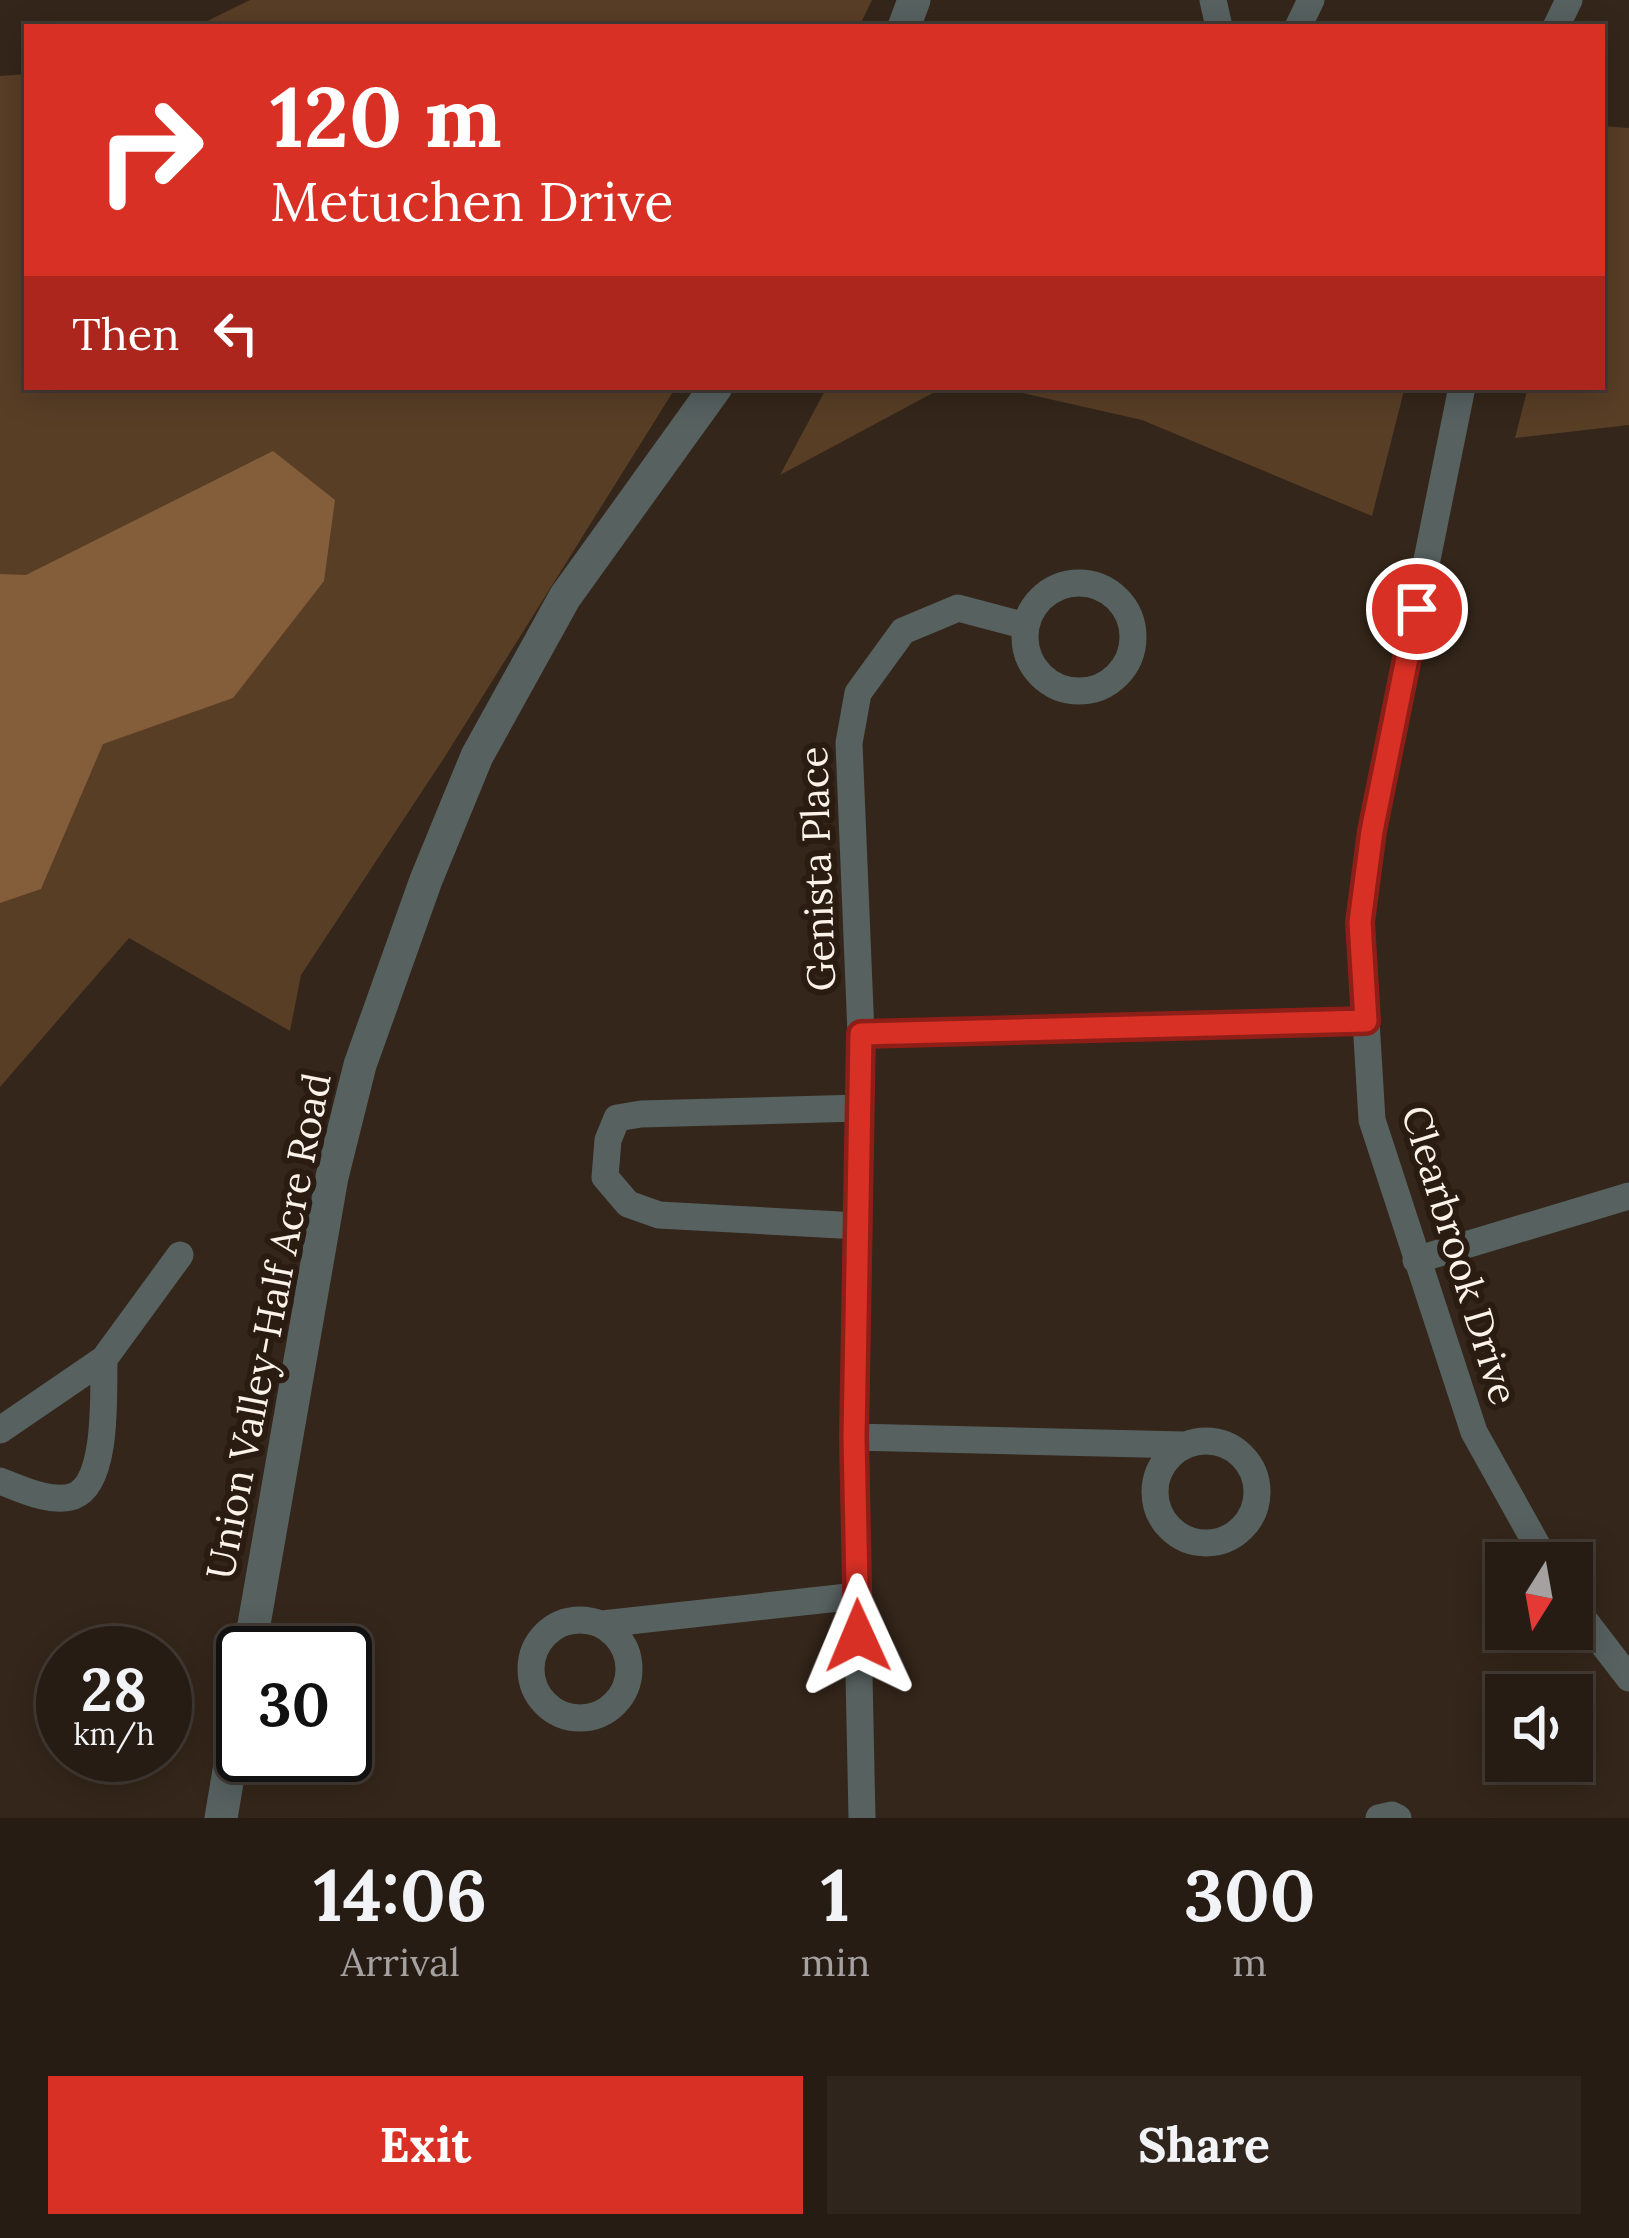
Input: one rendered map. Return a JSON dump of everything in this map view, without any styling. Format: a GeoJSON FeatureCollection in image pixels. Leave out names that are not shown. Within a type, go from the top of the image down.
{"type":"FeatureCollection","features":[{"type":"Feature","properties":{"kind":"street","name":"Union Valley-Half Acre Road"},"geometry":{"type":"LineString","coordinates":[[254,1626],[332,1177],[360,1066],[426,880],[477,757],[565,597],[714,390]]}},
{"type":"Feature","properties":{"kind":"street","name":"Clearbrook Drive"},"geometry":{"type":"LineString","coordinates":[[1461,390],[1372,831],[1360,922],[1372,1120],[1474,1432],[1534,1542]]}},
{"type":"Feature","properties":{"kind":"street"},"geometry":{"type":"LineString","coordinates":[[1073,583],[1096,585],[1116,596],[1130,614],[1135,636],[1130,659],[1117,677],[1098,689],[1075,692],[1053,686],[1035,670],[1026,650],[1026,626],[1042,597],[1057,588],[1073,583]]}},
{"type":"Feature","properties":{"kind":"street","name":"Genista Place"},"geometry":{"type":"LineString","coordinates":[[862,1818],[854,1437],[861,1034],[849,742],[858,693],[903,631],[958,608],[1026,626]]}},
{"type":"Feature","properties":{"kind":"street"},"geometry":{"type":"LineString","coordinates":[[861,1034],[1366,1021]]}},
{"type":"Feature","properties":{"kind":"street"},"geometry":{"type":"LineString","coordinates":[[858,1226],[658,1215],[628,1204],[605,1177],[608,1140],[617,1118],[860,1108]]}},
{"type":"Feature","properties":{"kind":"street"},"geometry":{"type":"LineString","coordinates":[[1416,1260],[1629,1196]]}},
{"type":"Feature","properties":{"kind":"street"},"geometry":{"type":"LineString","coordinates":[[0,1430],[104,1359],[180,1255]]}},
{"type":"Feature","properties":{"kind":"street"},"geometry":{"type":"LineString","coordinates":[[0,1481],[45,1497],[74,1496],[87,1486],[103,1426],[104,1359]]}},
{"type":"Feature","properties":{"kind":"street"},"geometry":{"type":"LineString","coordinates":[[854,1437],[1184,1445]]}},
{"type":"Feature","properties":{"kind":"street"},"geometry":{"type":"LineString","coordinates":[[602,1624],[857,1595]]}},
{"type":"Feature","properties":{"kind":"street"},"geometry":{"type":"LineString","coordinates":[[1593,1631],[1629,1678]]}},
{"type":"Feature","properties":{"kind":"street"},"geometry":{"type":"LineString","coordinates":[[221,1818],[227,1782]]}},
{"type":"Feature","properties":{"kind":"street"},"geometry":{"type":"LineString","coordinates":[[1379,1818],[1398,1818]]}},
{"type":"Feature","properties":{"kind":"shaded area"},"geometry":{"type":"Polygon","coordinates":[[[250,0],[872,0],[860,24],[201,24],[250,0]]]}},
{"type":"Feature","properties":{"kind":"shaded area"},"geometry":{"type":"Polygon","coordinates":[[[24,74],[24,390],[674,390],[444,758],[301,975],[290,1031],[129,938],[0,1087],[0,76],[24,74]]]}},
{"type":"Feature","properties":{"kind":"shaded area"},"geometry":{"type":"Polygon","coordinates":[[[1605,126],[1629,128],[1629,425],[1515,438],[1527,390],[1605,390],[1605,126]]]}},
{"type":"Feature","properties":{"kind":"shaded area"},"geometry":{"type":"Polygon","coordinates":[[[825,390],[938,390],[780,475],[825,390]]]}},
{"type":"Feature","properties":{"kind":"shaded area"},"geometry":{"type":"Polygon","coordinates":[[[1009,390],[1404,390],[1372,516],[1142,420],[1009,390]]]}},
{"type":"Feature","properties":{"kind":"shaded area"},"geometry":{"type":"Polygon","coordinates":[[[273,451],[335,500],[324,581],[233,698],[103,744],[41,889],[0,903],[0,574],[26,575],[273,451]]]}},
{"type":"Feature","properties":{"kind":"route"},"geometry":{"type":"LineString","coordinates":[[858,1636],[854,1437],[861,1034],[1366,1021],[1360,922],[1372,831],[1417,609]]}}]}
